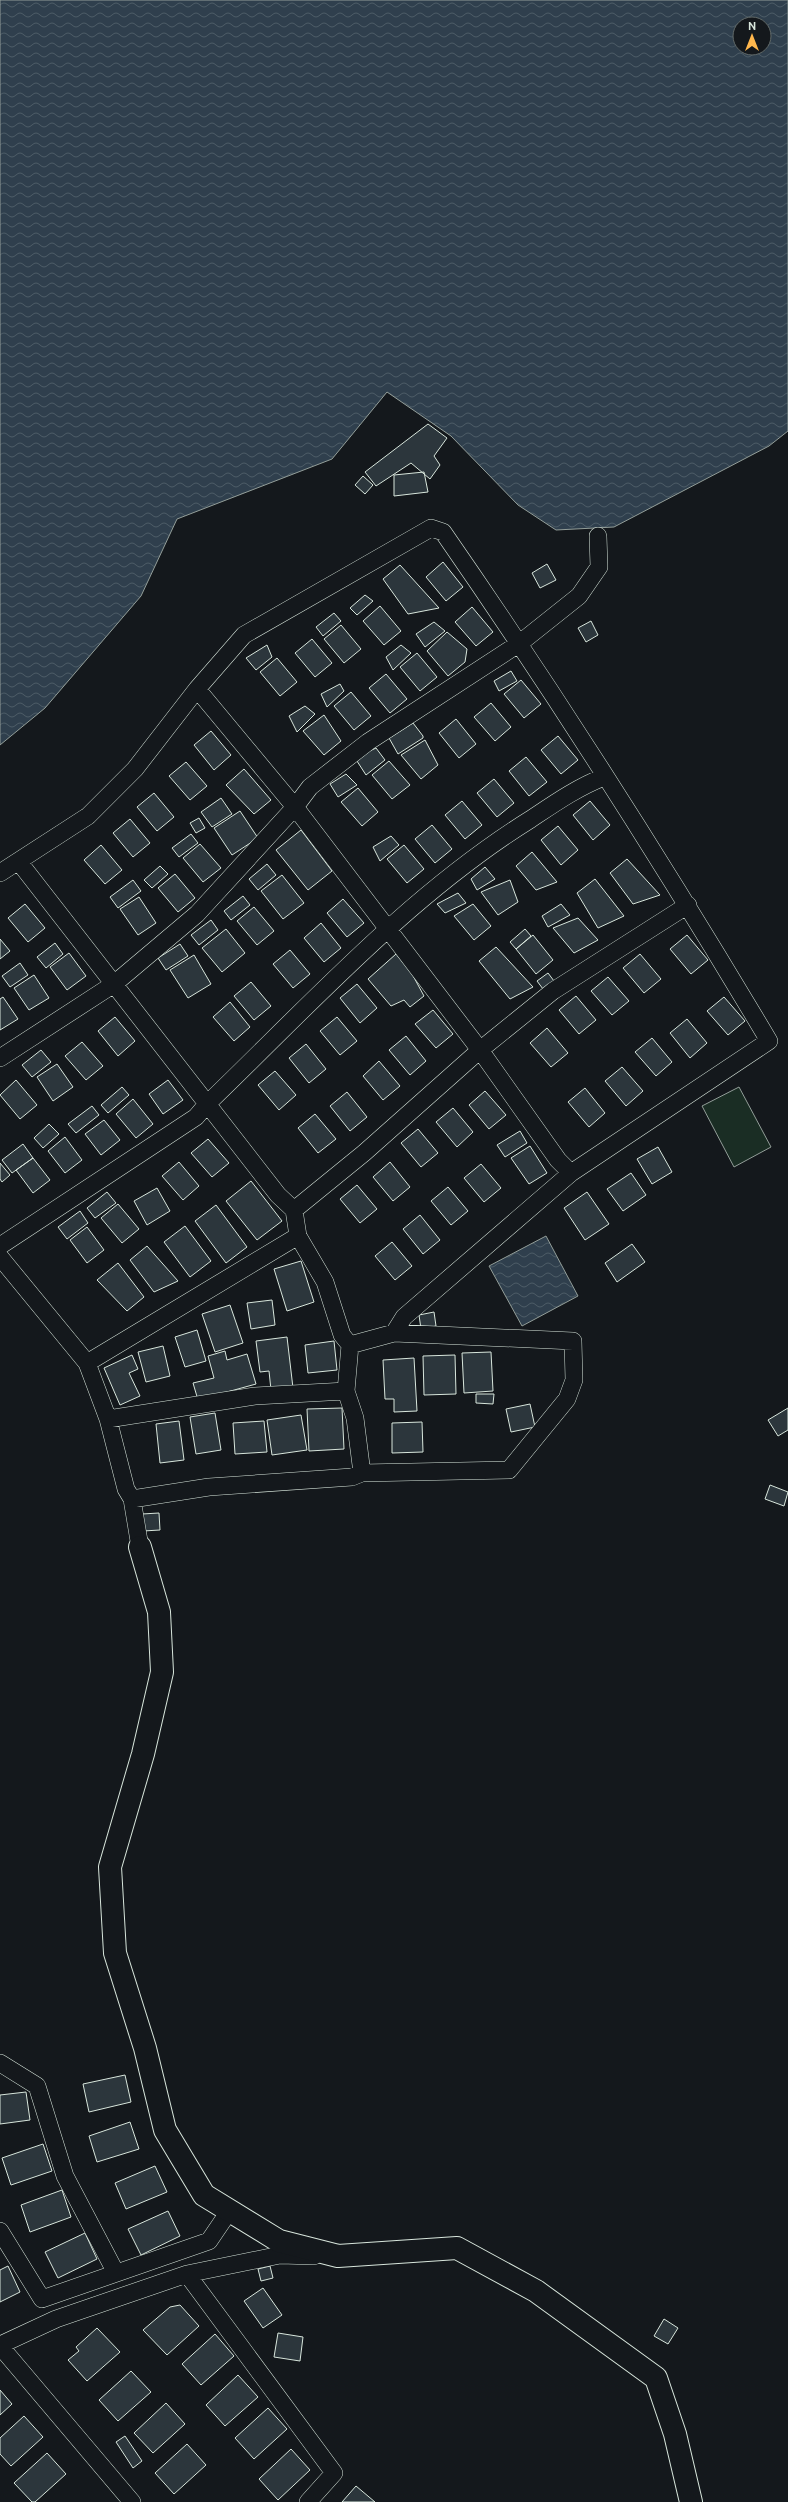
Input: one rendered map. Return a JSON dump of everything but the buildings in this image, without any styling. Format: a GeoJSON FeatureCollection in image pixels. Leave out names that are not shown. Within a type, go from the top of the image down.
{"type":"FeatureCollection","features":[{"type":"Feature","properties":{"kind":"main road"},"geometry":{"type":"LineString","coordinates":[[140,1547],[159,1612],[162,1672],[143,1754],[110,1867],[115,1954],[145,2048],[165,2130],[204,2195],[279,2241],[338,2256],[457,2248],[536,2291],[656,2378],[675,2434],[691,2502]]}},
{"type":"Feature","properties":{"kind":"street"},"geometry":{"type":"LineString","coordinates":[[0,873],[88,816],[135,769],[197,689],[244,635],[431,528],[443,532],[520,643],[604,777],[688,904],[769,1041],[571,1173],[404,1317],[394,1333]]}},
{"type":"Feature","properties":{"kind":"street"},"geometry":{"type":"LineString","coordinates":[[0,1058],[114,984],[197,914],[296,807],[310,787],[368,742],[520,643],[579,596],[600,567],[598,536]]}},
{"type":"Feature","properties":{"kind":"street"},"geometry":{"type":"LineString","coordinates":[[197,689],[296,807],[480,1050],[558,1160],[571,1173]]}},
{"type":"Feature","properties":{"kind":"street"},"geometry":{"type":"LineString","coordinates":[[0,1246],[196,1118],[207,1104],[388,928],[497,840],[587,783],[604,777]]}},
{"type":"Feature","properties":{"kind":"street"},"geometry":{"type":"LineString","coordinates":[[19,862],[278,1195],[294,1210],[298,1236],[325,1282],[342,1335],[350,1344],[346,1391],[355,1418],[362,1473]]}},
{"type":"Feature","properties":{"kind":"street"},"geometry":{"type":"LineString","coordinates":[[294,1210],[364,1153],[480,1050],[553,990],[688,904]]}},
{"type":"Feature","properties":{"kind":"street"},"geometry":{"type":"LineString","coordinates":[[87,1363],[298,1236]]}},
{"type":"Feature","properties":{"kind":"street"},"geometry":{"type":"LineString","coordinates":[[0,1256],[87,1363],[108,1419],[126,1489],[132,1499],[140,1547]]}},
{"type":"Feature","properties":{"kind":"street"},"geometry":{"type":"LineString","coordinates":[[132,1499],[209,1487],[352,1477],[362,1473],[509,1470],[567,1399],[574,1380],[573,1341],[394,1333],[350,1344]]}},
{"type":"Feature","properties":{"kind":"street"},"geometry":{"type":"LineString","coordinates":[[108,1419],[255,1396],[346,1391]]}},
{"type":"Feature","properties":{"kind":"street"},"geometry":{"type":"LineString","coordinates":[[0,2063],[37,2086],[65,2176],[116,2273]]}},
{"type":"Feature","properties":{"kind":"street"},"geometry":{"type":"LineString","coordinates":[[0,2231],[42,2299],[209,2241],[230,2210]]}},
{"type":"Feature","properties":{"kind":"street"},"geometry":{"type":"LineString","coordinates":[[132,2502],[0,2346],[56,2319],[187,2274],[280,2255],[338,2256]]}},
{"type":"Feature","properties":{"kind":"street"},"geometry":{"type":"LineString","coordinates":[[187,2274],[334,2473],[308,2502]]}},
{"type":"Feature","properties":{"kind":"green space"},"geometry":{"type":"Polygon","coordinates":[[[739,1087],[771,1147],[734,1167],[702,1106],[739,1087]]]}},
{"type":"Feature","properties":{"kind":"water"},"geometry":{"type":"Polygon","coordinates":[[[0,0],[788,0],[788,431],[769,446],[614,527],[556,530],[518,505],[451,436],[387,392],[332,459],[177,519],[141,596],[45,708],[0,745],[0,0]]]}},
{"type":"Feature","properties":{"kind":"water"},"geometry":{"type":"Polygon","coordinates":[[[546,1236],[578,1296],[522,1326],[489,1266],[546,1236]]]}}]}
